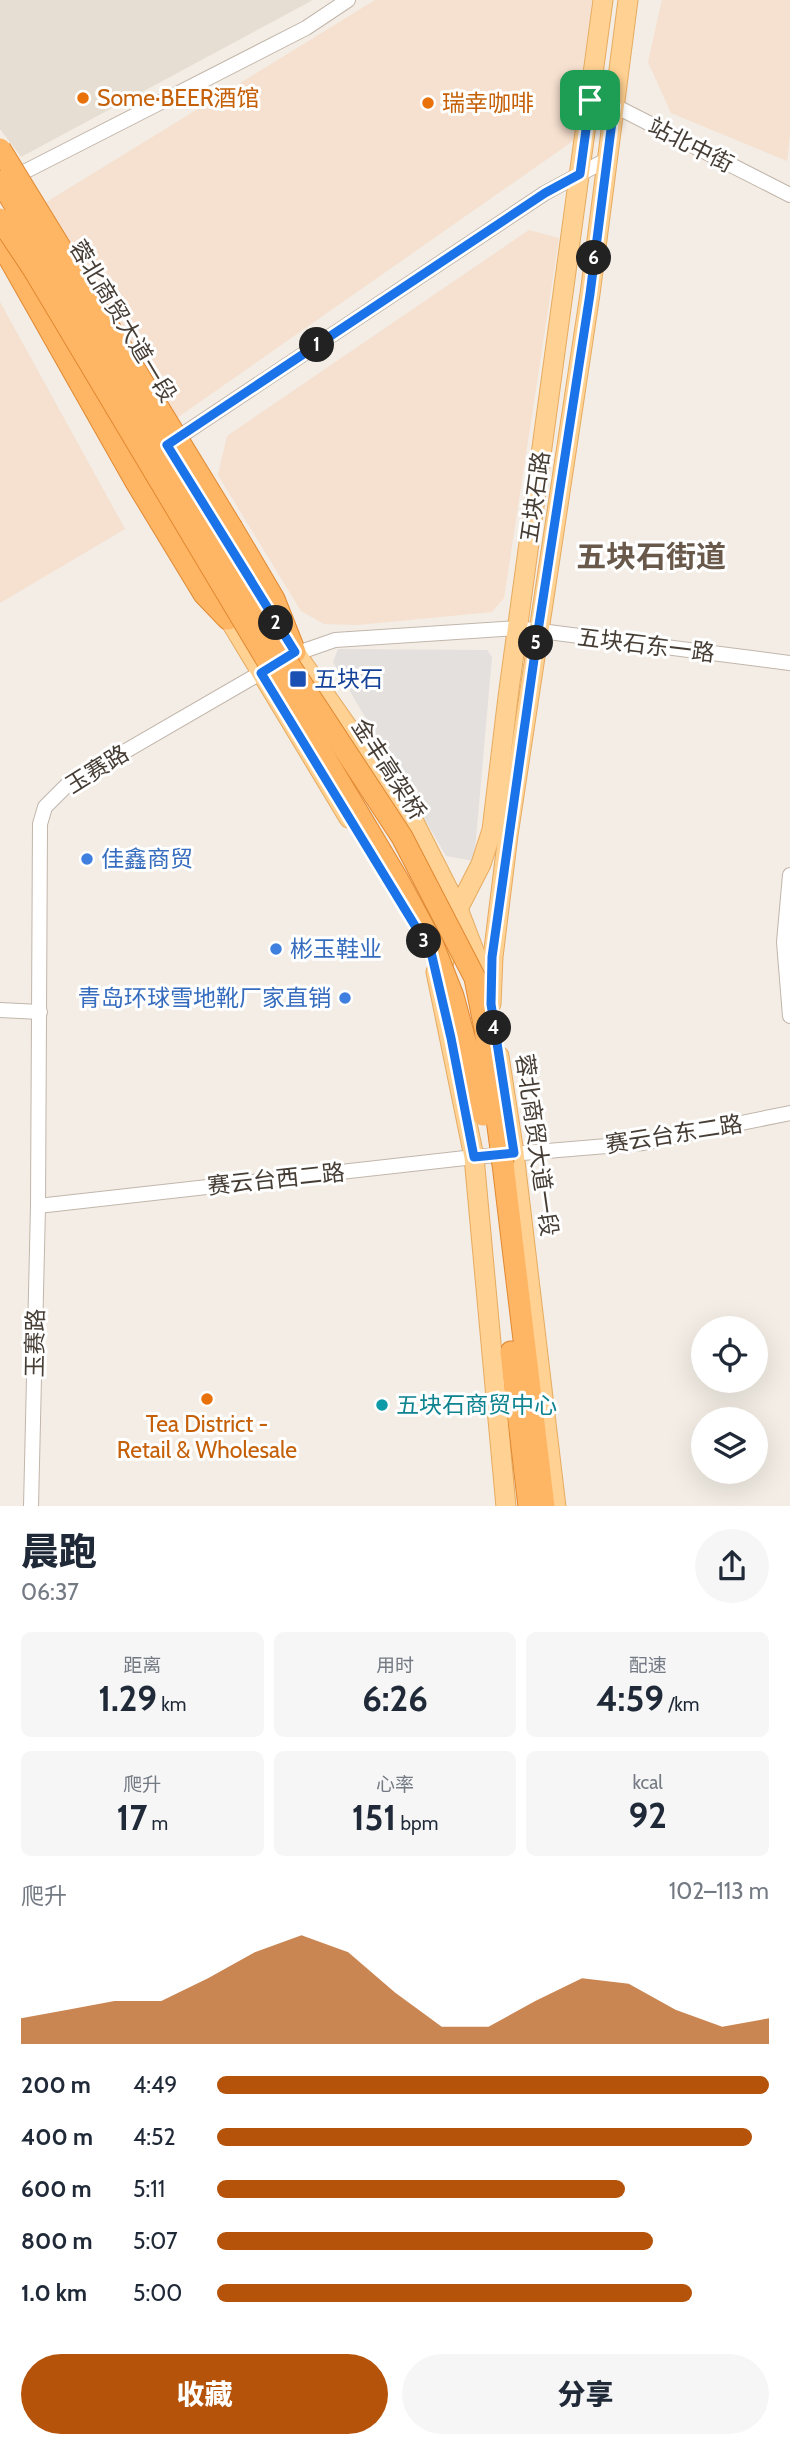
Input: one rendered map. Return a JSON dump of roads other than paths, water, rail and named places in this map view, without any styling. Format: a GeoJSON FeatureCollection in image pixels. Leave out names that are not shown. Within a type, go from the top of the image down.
{"type":"FeatureCollection","features":[{"type":"Feature","properties":{"kind":"highway"},"geometry":{"type":"LineString","coordinates":[[0,149],[274,599],[295,652]]}},
{"type":"Feature","properties":{"kind":"highway","name":"金丰高架桥"},"geometry":{"type":"LineString","coordinates":[[7,179],[68,291],[282,654],[402,837],[475,978],[485,1029],[495,1160]]}},
{"type":"Feature","properties":{"kind":"highway"},"geometry":{"type":"LineString","coordinates":[[0,219],[34,270],[398,880],[433,945],[453,996],[495,1160],[544,1506]]}},
{"type":"Feature","properties":{"kind":"highway"},"geometry":{"type":"LineString","coordinates":[[0,242],[136,482],[204,594],[228,619]]}},
{"type":"Feature","properties":{"kind":"highway","name":"蓉北商贸大道一段"},"geometry":{"type":"LineString","coordinates":[[495,1160],[530,1506]]}},
{"type":"Feature","properties":{"kind":"main road","name":"五块石路"},"geometry":{"type":"LineString","coordinates":[[439,986],[447,943],[458,909],[481,864],[492,830],[603,0]]}},
{"type":"Feature","properties":{"kind":"main road","name":"五块石路"},"geometry":{"type":"LineString","coordinates":[[491,1004],[492,957],[538,631],[590,294],[628,0]]}},
{"type":"Feature","properties":{"kind":"main road","name":"蓉北商贸大道一段"},"geometry":{"type":"LineString","coordinates":[[7,179],[295,652],[413,820],[458,909],[486,983],[491,1004],[506,1506]]}},
{"type":"Feature","properties":{"kind":"main road","name":"蓉北商贸大道一段"},"geometry":{"type":"LineString","coordinates":[[0,225],[150,478],[228,619],[431,952],[439,986],[495,1160],[556,1506]]}},
{"type":"Feature","properties":{"kind":"street"},"geometry":{"type":"LineString","coordinates":[[7,179],[306,28],[348,0]]}},
{"type":"Feature","properties":{"kind":"street","name":"站北中街"},"geometry":{"type":"LineString","coordinates":[[590,100],[614,106],[790,195]]}},
{"type":"Feature","properties":{"kind":"street"},"geometry":{"type":"LineString","coordinates":[[167,445],[545,193],[606,160]]}},
{"type":"Feature","properties":{"kind":"street","name":"五块石东一路"},"geometry":{"type":"LineString","coordinates":[[295,652],[335,640],[517,628],[790,663]]}},
{"type":"Feature","properties":{"kind":"street","name":"玉赛路"},"geometry":{"type":"LineString","coordinates":[[31,1506],[38,1206],[40,824],[45,807],[67,785],[295,652]]}},
{"type":"Feature","properties":{"kind":"street"},"geometry":{"type":"LineString","coordinates":[[790,875],[784,942],[790,1016]]}},
{"type":"Feature","properties":{"kind":"street"},"geometry":{"type":"LineString","coordinates":[[0,1010],[40,1012]]}},
{"type":"Feature","properties":{"kind":"street","name":"赛云台东二路"},"geometry":{"type":"LineString","coordinates":[[495,1160],[643,1143],[790,1113]]}},
{"type":"Feature","properties":{"kind":"street","name":"赛云台西二路"},"geometry":{"type":"LineString","coordinates":[[38,1206],[495,1160]]}},
{"type":"Feature","properties":{"kind":"place","name":"Some·BEER酒馆"},"geometry":{"type":"Point","coordinates":[83,98]}},
{"type":"Feature","properties":{"kind":"place","name":"瑞幸咖啡"},"geometry":{"type":"Point","coordinates":[428,103]}},
{"type":"Feature","properties":{"kind":"place","name":"五块石"},"geometry":{"type":"Point","coordinates":[298,679]}},
{"type":"Feature","properties":{"kind":"place","name":"佳鑫商贸"},"geometry":{"type":"Point","coordinates":[87,859]}},
{"type":"Feature","properties":{"kind":"place","name":"彬玉鞋业"},"geometry":{"type":"Point","coordinates":[276,949]}},
{"type":"Feature","properties":{"kind":"place","name":"青岛环球雪地靴厂家直销"},"geometry":{"type":"Point","coordinates":[345,998]}},
{"type":"Feature","properties":{"kind":"place","name":"Tea District - Retail & Wholesale"},"geometry":{"type":"Point","coordinates":[207,1399]}},
{"type":"Feature","properties":{"kind":"place","name":"五块石商贸中心"},"geometry":{"type":"Point","coordinates":[382,1405]}},
{"type":"Feature","properties":{"kind":"district","name":"五块石街道"},"geometry":{"type":"Point","coordinates":[651,556]}}]}
